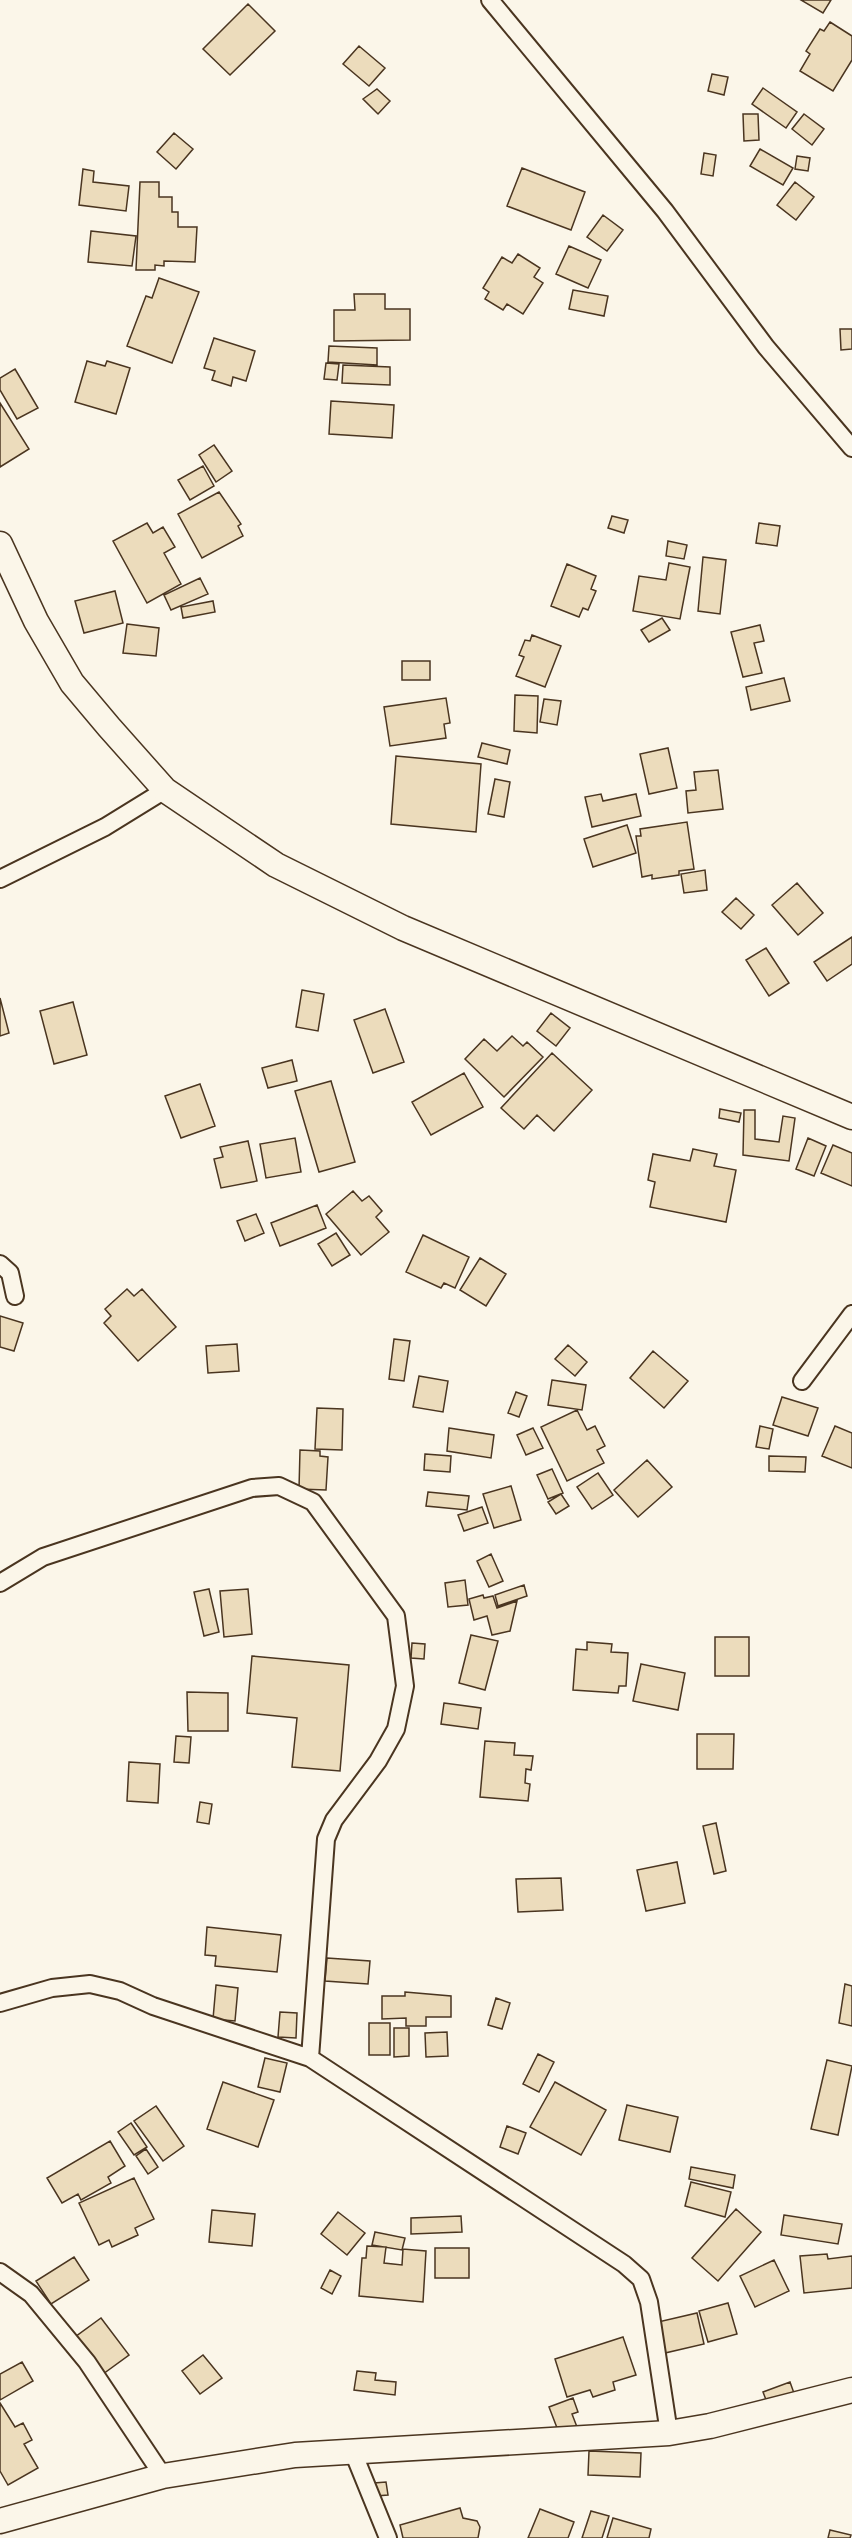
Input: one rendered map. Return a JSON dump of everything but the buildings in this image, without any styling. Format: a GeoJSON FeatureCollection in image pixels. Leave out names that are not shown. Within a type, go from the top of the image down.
{"type":"FeatureCollection","features":[{"type":"Feature","properties":{"kind":"main road"},"geometry":{"type":"LineString","coordinates":[[0,544],[36,621],[72,683],[165,790],[276,865],[403,928],[852,1117]]}},
{"type":"Feature","properties":{"kind":"main road"},"geometry":{"type":"LineString","coordinates":[[0,2521],[163,2476],[295,2455],[669,2433],[710,2427],[852,2390]]}},
{"type":"Feature","properties":{"kind":"street"},"geometry":{"type":"LineString","coordinates":[[490,0],[665,211],[766,347],[852,448]]}},
{"type":"Feature","properties":{"kind":"street"},"geometry":{"type":"LineString","coordinates":[[0,879],[105,827],[165,790]]}},
{"type":"Feature","properties":{"kind":"street"},"geometry":{"type":"LineString","coordinates":[[0,1264],[10,1274],[15,1296]]}},
{"type":"Feature","properties":{"kind":"street"},"geometry":{"type":"LineString","coordinates":[[802,1381],[852,1314]]}},
{"type":"Feature","properties":{"kind":"street"},"geometry":{"type":"LineString","coordinates":[[0,1583],[43,1557],[252,1488],[279,1486],[313,1502],[396,1616],[405,1686],[396,1729],[378,1761],[334,1820],[326,1839],[309,2058]]}},
{"type":"Feature","properties":{"kind":"street"},"geometry":{"type":"LineString","coordinates":[[0,2003],[52,1988],[90,1984],[120,1991],[153,2006],[309,2058],[624,2264],[641,2279],[649,2302],[669,2433]]}},
{"type":"Feature","properties":{"kind":"street"},"geometry":{"type":"LineString","coordinates":[[0,2272],[31,2294],[87,2362],[163,2476]]}},
{"type":"Feature","properties":{"kind":"street"},"geometry":{"type":"LineString","coordinates":[[353,2452],[388,2538]]}}]}
